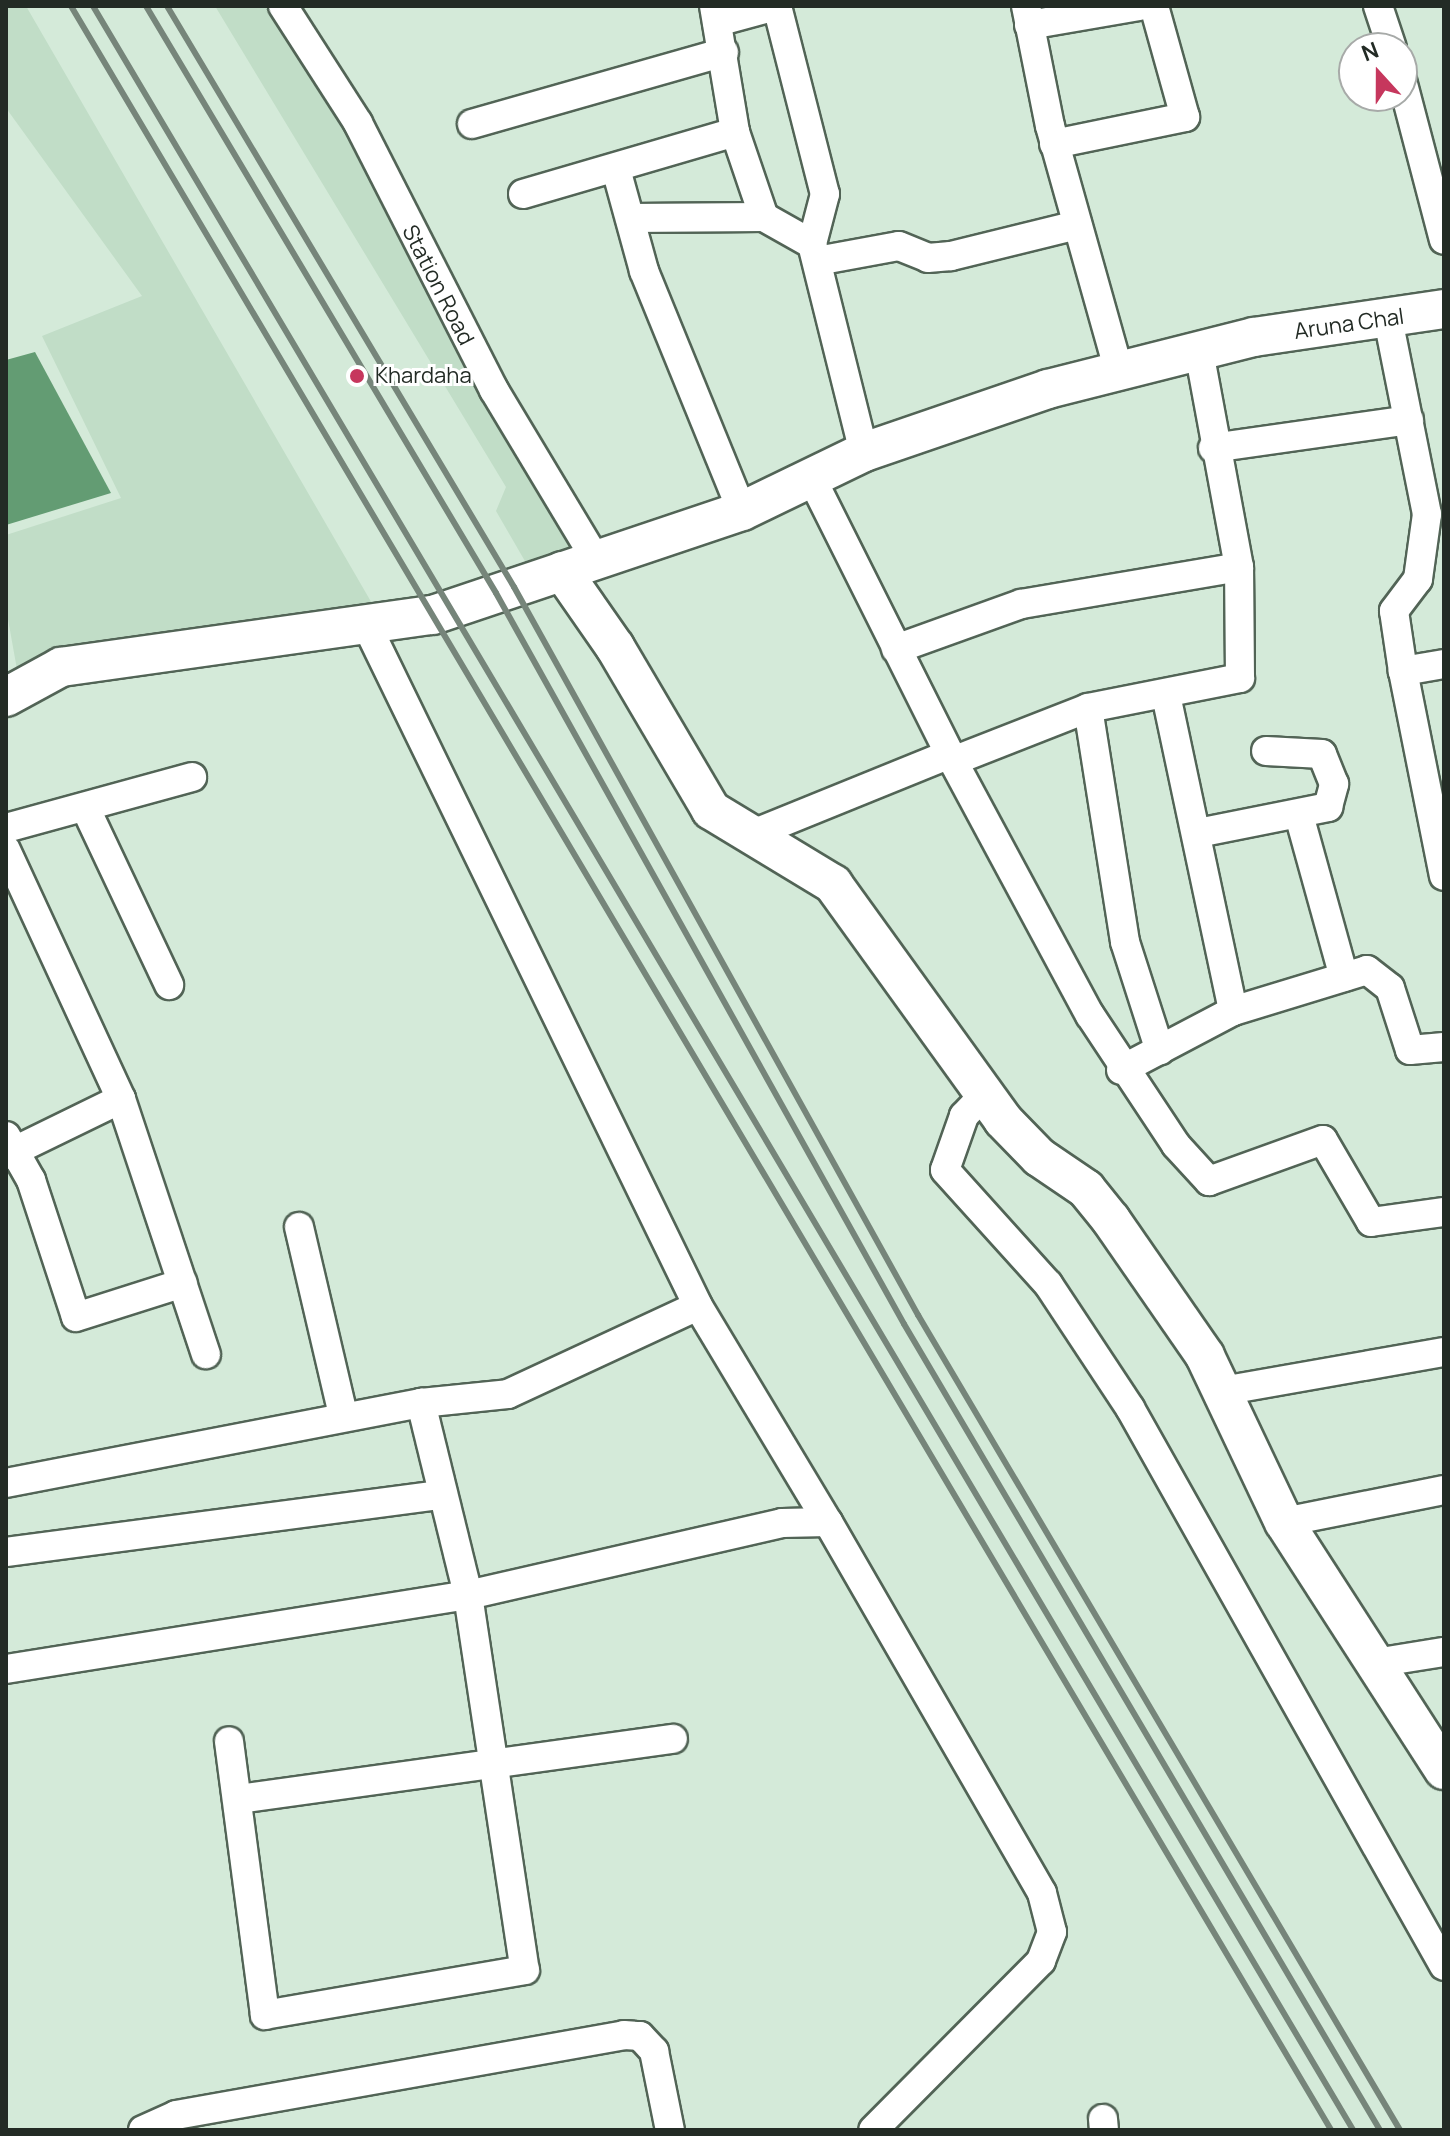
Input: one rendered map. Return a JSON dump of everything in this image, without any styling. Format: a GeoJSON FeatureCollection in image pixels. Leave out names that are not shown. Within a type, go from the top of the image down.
{"type":"FeatureCollection","features":[{"type":"Feature","properties":{"kind":"street","name":"Station Road"},"geometry":{"type":"LineString","coordinates":[[283,6],[358,123],[580,567]]}},
{"type":"Feature","properties":{"kind":"street"},"geometry":{"type":"LineString","coordinates":[[864,452],[814,253],[825,194],[777,6],[716,14],[735,132],[764,217],[814,253],[899,246],[928,258],[951,256],[1077,225]]}},
{"type":"Feature","properties":{"kind":"street"},"geometry":{"type":"LineString","coordinates":[[1119,371],[1054,144],[1027,15],[1139,6]]}},
{"type":"Feature","properties":{"kind":"street"},"geometry":{"type":"LineString","coordinates":[[1054,144],[1185,117],[1154,6]]}},
{"type":"Feature","properties":{"kind":"street"},"geometry":{"type":"LineString","coordinates":[[1378,6],[1387,32]]}},
{"type":"Feature","properties":{"kind":"street"},"geometry":{"type":"LineString","coordinates":[[472,124],[724,52]]}},
{"type":"Feature","properties":{"kind":"street"},"geometry":{"type":"LineString","coordinates":[[1410,112],[1444,240]]}},
{"type":"Feature","properties":{"kind":"street"},"geometry":{"type":"LineString","coordinates":[[523,194],[735,132]]}},
{"type":"Feature","properties":{"kind":"street"},"geometry":{"type":"LineString","coordinates":[[616,169],[644,271],[742,511]]}},
{"type":"Feature","properties":{"kind":"street"},"geometry":{"type":"LineString","coordinates":[[630,218],[764,217]]}},
{"type":"Feature","properties":{"kind":"street","name":"Aruna Chal"},"geometry":{"type":"LineString","coordinates":[[7,691],[61,667],[433,615],[742,511],[810,475],[864,452],[1119,371],[1254,337],[1444,309]]}},
{"type":"Feature","properties":{"kind":"street"},"geometry":{"type":"LineString","coordinates":[[1388,319],[1427,514],[1418,579],[1394,611],[1403,671],[1435,787],[1444,876]]}},
{"type":"Feature","properties":{"kind":"street"},"geometry":{"type":"LineString","coordinates":[[748,836],[1088,708],[1240,678],[1239,567],[1213,448],[1199,351]]}},
{"type":"Feature","properties":{"kind":"street"},"geometry":{"type":"LineString","coordinates":[[1213,448],[1409,420]]}},
{"type":"Feature","properties":{"kind":"street"},"geometry":{"type":"LineString","coordinates":[[810,475],[952,758],[1121,1070],[1209,1181],[1323,1140],[1371,1222],[1444,1212]]}},
{"type":"Feature","properties":{"kind":"street"},"geometry":{"type":"LineString","coordinates":[[580,567],[615,647],[711,810],[748,836],[833,884],[984,1095],[1039,1157],[1095,1199],[1205,1356],[1284,1522],[1444,1770]]}},
{"type":"Feature","properties":{"kind":"street"},"geometry":{"type":"LineString","coordinates":[[896,649],[1021,604],[1239,567]]}},
{"type":"Feature","properties":{"kind":"street"},"geometry":{"type":"LineString","coordinates":[[367,626],[698,1306],[828,1522],[1042,1893],[1052,1932],[1041,1961],[873,2130]]}},
{"type":"Feature","properties":{"kind":"street"},"geometry":{"type":"LineString","coordinates":[[1403,671],[1444,664]]}},
{"type":"Feature","properties":{"kind":"street"},"geometry":{"type":"LineString","coordinates":[[1166,695],[1198,833],[1233,1011]]}},
{"type":"Feature","properties":{"kind":"street"},"geometry":{"type":"LineString","coordinates":[[1088,708],[1125,942],[1160,1051]]}},
{"type":"Feature","properties":{"kind":"street"},"geometry":{"type":"LineString","coordinates":[[1198,833],[1328,807],[1334,797],[1330,768],[1322,754],[1266,751]]}},
{"type":"Feature","properties":{"kind":"street"},"geometry":{"type":"LineString","coordinates":[[6,828],[192,777]]}},
{"type":"Feature","properties":{"kind":"street"},"geometry":{"type":"LineString","coordinates":[[85,807],[169,985]]}},
{"type":"Feature","properties":{"kind":"street"},"geometry":{"type":"LineString","coordinates":[[1299,815],[1344,977]]}},
{"type":"Feature","properties":{"kind":"street"},"geometry":{"type":"LineString","coordinates":[[6,850],[121,1099],[206,1354]]}},
{"type":"Feature","properties":{"kind":"street"},"geometry":{"type":"LineString","coordinates":[[1121,1070],[1233,1011],[1367,970],[1390,988],[1410,1050],[1444,1047]]}},
{"type":"Feature","properties":{"kind":"street"},"geometry":{"type":"LineString","coordinates":[[984,1095],[964,1116],[945,1170],[1048,1284],[1130,1408],[1444,1966]]}},
{"type":"Feature","properties":{"kind":"street"},"geometry":{"type":"LineString","coordinates":[[121,1099],[9,1148],[63,1265],[76,1317],[183,1283]]}},
{"type":"Feature","properties":{"kind":"street"},"geometry":{"type":"LineString","coordinates":[[299,1227],[343,1415]]}},
{"type":"Feature","properties":{"kind":"street"},"geometry":{"type":"LineString","coordinates":[[6,1483],[343,1415],[508,1394],[698,1306]]}},
{"type":"Feature","properties":{"kind":"street"},"geometry":{"type":"LineString","coordinates":[[1222,1391],[1444,1352]]}},
{"type":"Feature","properties":{"kind":"street"},"geometry":{"type":"LineString","coordinates":[[229,1741],[265,2015],[525,1970],[489,1761],[468,1595],[440,1495],[421,1403]]}},
{"type":"Feature","properties":{"kind":"street"},"geometry":{"type":"LineString","coordinates":[[1284,1522],[1444,1490]]}},
{"type":"Feature","properties":{"kind":"street"},"geometry":{"type":"LineString","coordinates":[[6,1552],[440,1495]]}},
{"type":"Feature","properties":{"kind":"street"},"geometry":{"type":"LineString","coordinates":[[6,1669],[468,1595],[782,1523],[828,1522]]}},
{"type":"Feature","properties":{"kind":"street"},"geometry":{"type":"LineString","coordinates":[[1375,1663],[1444,1652]]}},
{"type":"Feature","properties":{"kind":"street"},"geometry":{"type":"LineString","coordinates":[[239,1799],[489,1761],[673,1739]]}},
{"type":"Feature","properties":{"kind":"street"},"geometry":{"type":"LineString","coordinates":[[143,2130],[176,2115],[624,2035],[640,2036],[654,2051],[670,2130]]}},
{"type":"Feature","properties":{"kind":"shaded area"},"geometry":{"type":"Polygon","coordinates":[[[6,6],[26,6],[377,612],[18,675],[6,608],[6,535],[121,498],[42,336],[142,296],[6,108],[6,6]]]}},
{"type":"Feature","properties":{"kind":"shaded area"},"geometry":{"type":"Polygon","coordinates":[[[215,6],[270,6],[348,126],[586,558],[533,575],[496,511],[506,487],[215,6]]]}},
{"type":"Feature","properties":{"kind":"shaded area"},"geometry":{"type":"Polygon","coordinates":[[[35,352],[111,493],[6,525],[6,360],[35,352]]]}},
{"type":"Feature","properties":{"kind":"railway"},"geometry":{"type":"LineString","coordinates":[[71,6],[1331,2130]]}},
{"type":"Feature","properties":{"kind":"railway"},"geometry":{"type":"LineString","coordinates":[[93,6],[1353,2130]]}},
{"type":"Feature","properties":{"kind":"railway"},"geometry":{"type":"LineString","coordinates":[[146,6],[496,593],[904,1324],[1380,2130]]}},
{"type":"Feature","properties":{"kind":"railway"},"geometry":{"type":"LineString","coordinates":[[167,6],[514,587],[918,1315],[1400,2130]]}},
{"type":"Feature","properties":{"kind":"place","name":"Khardaha"},"geometry":{"type":"Point","coordinates":[357,376]}}]}
